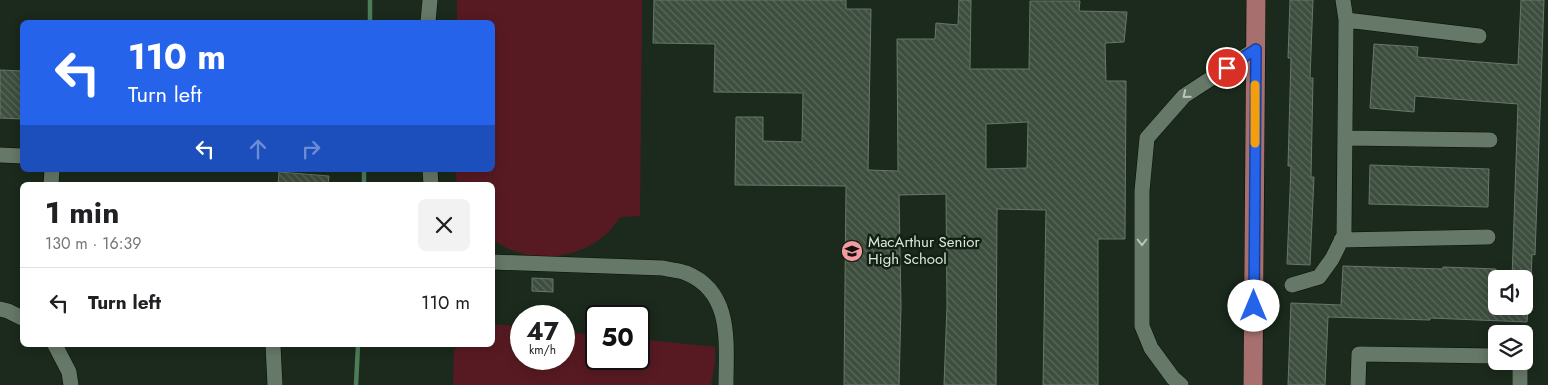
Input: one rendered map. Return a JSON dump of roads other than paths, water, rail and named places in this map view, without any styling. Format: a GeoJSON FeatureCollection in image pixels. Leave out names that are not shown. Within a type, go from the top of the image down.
{"type":"FeatureCollection","features":[{"type":"Feature","properties":{"kind":"main road"},"geometry":{"type":"LineString","coordinates":[[1253,385],[1256,0]]}},
{"type":"Feature","properties":{"kind":"lane"},"geometry":{"type":"LineString","coordinates":[[428,20],[430,0]]}},
{"type":"Feature","properties":{"kind":"lane"},"geometry":{"type":"LineString","coordinates":[[1292,285],[1319,277],[1332,259],[1344,235],[1346,20],[1343,0]]}},
{"type":"Feature","properties":{"kind":"lane"},"geometry":{"type":"LineString","coordinates":[[1346,20],[1479,36]]}},
{"type":"Feature","properties":{"kind":"lane"},"geometry":{"type":"LineString","coordinates":[[1181,385],[1173,378],[1151,348],[1142,326],[1142,191],[1147,138],[1184,96],[1256,49]]}},
{"type":"Feature","properties":{"kind":"lane"},"geometry":{"type":"LineString","coordinates":[[1345,138],[1490,140]]}},
{"type":"Feature","properties":{"kind":"lane"},"geometry":{"type":"LineString","coordinates":[[0,155],[20,156]]}},
{"type":"Feature","properties":{"kind":"lane"},"geometry":{"type":"LineString","coordinates":[[1341,240],[1488,237]]}},
{"type":"Feature","properties":{"kind":"lane"},"geometry":{"type":"LineString","coordinates":[[495,262],[663,268],[684,272],[711,290],[719,306],[725,326],[726,385]]}},
{"type":"Feature","properties":{"kind":"lane"},"geometry":{"type":"LineString","coordinates":[[0,309],[20,317]]}},
{"type":"Feature","properties":{"kind":"lane"},"geometry":{"type":"LineString","coordinates":[[57,347],[69,372],[72,385]]}},
{"type":"Feature","properties":{"kind":"lane"},"geometry":{"type":"LineString","coordinates":[[273,347],[275,385]]}},
{"type":"Feature","properties":{"kind":"lane"},"geometry":{"type":"LineString","coordinates":[[1358,385],[1359,354],[1488,356]]}},
{"type":"Feature","properties":{"kind":"lane"},"geometry":{"type":"LineString","coordinates":[[1520,370],[1520,385]]}},
{"type":"Feature","properties":{"kind":"waterway"},"geometry":{"type":"LineString","coordinates":[[370,0],[370,20]]}},
{"type":"Feature","properties":{"kind":"waterway"},"geometry":{"type":"LineString","coordinates":[[364,172],[364,182]]}},
{"type":"Feature","properties":{"kind":"waterway"},"geometry":{"type":"LineString","coordinates":[[356,385],[358,347]]}},
{"type":"Feature","properties":{"kind":"place","name":"MacArthur Senior High School"},"geometry":{"type":"Point","coordinates":[852,251]}}]}
